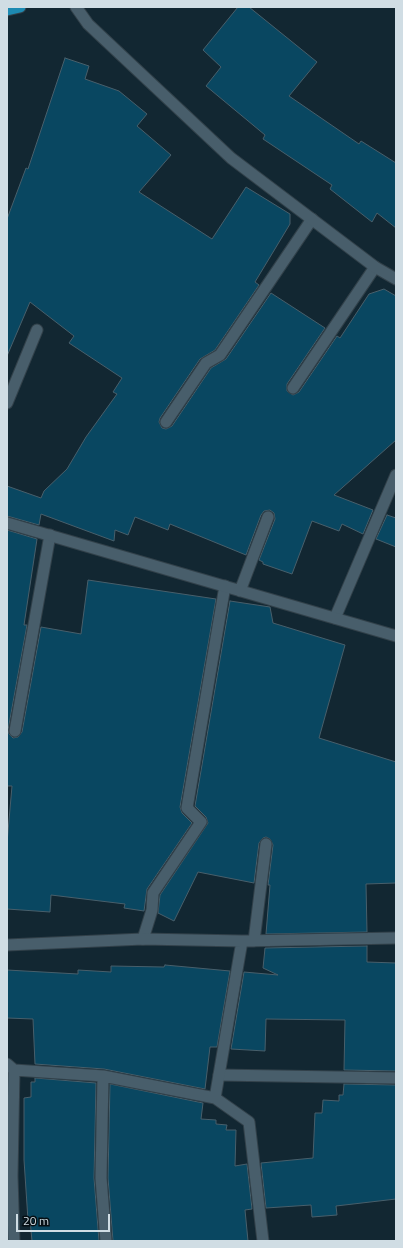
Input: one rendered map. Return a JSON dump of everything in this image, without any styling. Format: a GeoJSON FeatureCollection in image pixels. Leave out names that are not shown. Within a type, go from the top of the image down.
{"type":"FeatureCollection","features":[{"type":"Feature","properties":{"kind":"main road"},"geometry":{"type":"LineString","coordinates":[[7,10],[20,7]]}},
{"type":"Feature","properties":{"kind":"street"},"geometry":{"type":"LineString","coordinates":[[76,7],[88,24],[231,158],[375,267],[396,279]]}},
{"type":"Feature","properties":{"kind":"street"},"geometry":{"type":"LineString","coordinates":[[166,422],[206,363],[220,354],[312,219]]}},
{"type":"Feature","properties":{"kind":"street"},"geometry":{"type":"LineString","coordinates":[[293,388],[375,267]]}},
{"type":"Feature","properties":{"kind":"street"},"geometry":{"type":"LineString","coordinates":[[7,403],[37,330]]}},
{"type":"Feature","properties":{"kind":"street"},"geometry":{"type":"LineString","coordinates":[[335,618],[396,475]]}},
{"type":"Feature","properties":{"kind":"street"},"geometry":{"type":"LineString","coordinates":[[240,591],[268,517]]}},
{"type":"Feature","properties":{"kind":"street"},"geometry":{"type":"LineString","coordinates":[[7,523],[396,636]]}},
{"type":"Feature","properties":{"kind":"street"},"geometry":{"type":"LineString","coordinates":[[15,731],[50,535]]}},
{"type":"Feature","properties":{"kind":"street"},"geometry":{"type":"LineString","coordinates":[[143,939],[152,910],[153,893],[201,822],[187,808],[225,586]]}},
{"type":"Feature","properties":{"kind":"street"},"geometry":{"type":"LineString","coordinates":[[254,941],[266,844]]}},
{"type":"Feature","properties":{"kind":"street"},"geometry":{"type":"LineString","coordinates":[[7,945],[143,939],[254,941],[396,938]]}},
{"type":"Feature","properties":{"kind":"street"},"geometry":{"type":"LineString","coordinates":[[215,1098],[242,941]]}},
{"type":"Feature","properties":{"kind":"street"},"geometry":{"type":"LineString","coordinates":[[14,1241],[11,1067],[103,1076],[215,1098],[249,1122],[263,1241]]}},
{"type":"Feature","properties":{"kind":"street"},"geometry":{"type":"LineString","coordinates":[[219,1075],[396,1078]]}},
{"type":"Feature","properties":{"kind":"street"},"geometry":{"type":"LineString","coordinates":[[103,1076],[100,1178],[106,1241]]}},
{"type":"Feature","properties":{"kind":"building"},"geometry":{"type":"Polygon","coordinates":[[[238,7],[249,7],[317,62],[289,96],[359,144],[361,141],[396,163],[396,228],[377,213],[372,222],[330,189],[332,185],[263,139],[265,135],[206,86],[221,67],[203,50],[238,7]]]}},
{"type":"Feature","properties":{"kind":"building"},"geometry":{"type":"Polygon","coordinates":[[[65,58],[89,66],[85,79],[119,91],[147,114],[137,126],[171,155],[139,192],[212,239],[246,187],[290,214],[290,224],[255,282],[259,285],[215,350],[200,359],[160,418],[159,422],[162,428],[166,429],[172,426],[211,368],[226,359],[271,293],[325,328],[287,384],[287,391],[293,395],[299,392],[337,336],[340,338],[369,294],[384,289],[396,296],[396,440],[334,495],[373,510],[363,534],[342,524],[339,531],[312,521],[292,574],[263,564],[263,562],[259,560],[275,519],[274,513],[270,510],[264,511],[261,515],[246,555],[170,524],[168,530],[135,517],[128,535],[115,530],[114,541],[41,514],[39,525],[7,516],[7,486],[41,498],[44,491],[67,469],[86,437],[117,394],[113,392],[122,378],[69,343],[74,336],[30,302],[7,356],[7,219],[26,168],[28,169],[65,58]]]}},
{"type":"Feature","properties":{"kind":"building"},"geometry":{"type":"Polygon","coordinates":[[[387,515],[396,518],[396,547],[376,539],[387,515]]]}},
{"type":"Feature","properties":{"kind":"building"},"geometry":{"type":"Polygon","coordinates":[[[7,530],[37,539],[24,625],[27,625],[8,730],[9,734],[13,738],[18,737],[22,732],[41,627],[81,634],[88,580],[216,599],[180,807],[182,813],[192,823],[147,889],[144,911],[124,908],[125,904],[51,895],[50,912],[7,909],[7,843],[12,786],[7,786],[7,530]]]}},
{"type":"Feature","properties":{"kind":"building"},"geometry":{"type":"Polygon","coordinates":[[[230,601],[270,607],[273,623],[345,645],[319,738],[396,762],[396,883],[366,884],[367,932],[266,934],[270,885],[268,885],[273,845],[270,839],[266,837],[259,843],[254,883],[198,872],[174,921],[158,913],[160,895],[208,823],[206,817],[195,806],[230,601]]]}},
{"type":"Feature","properties":{"kind":"building"},"geometry":{"type":"Polygon","coordinates":[[[367,946],[367,962],[396,963],[396,1071],[344,1070],[345,1020],[266,1019],[265,1051],[231,1049],[244,972],[278,975],[263,968],[265,948],[367,946]]]}},
{"type":"Feature","properties":{"kind":"building"},"geometry":{"type":"Polygon","coordinates":[[[165,965],[230,971],[217,1047],[210,1047],[205,1089],[104,1069],[35,1064],[33,1019],[7,1018],[7,970],[78,974],[78,970],[111,972],[111,966],[164,967],[165,965]]]}},
{"type":"Feature","properties":{"kind":"building"},"geometry":{"type":"Polygon","coordinates":[[[35,1078],[96,1083],[94,1178],[99,1241],[32,1241],[30,1220],[28,1220],[24,1160],[24,1098],[31,1097],[31,1082],[35,1082],[35,1078]]]}},
{"type":"Feature","properties":{"kind":"building"},"geometry":{"type":"Polygon","coordinates":[[[110,1084],[203,1103],[201,1119],[216,1120],[216,1124],[227,1125],[226,1130],[236,1130],[235,1166],[247,1164],[252,1209],[245,1210],[248,1241],[113,1241],[108,1178],[110,1084]]]}},
{"type":"Feature","properties":{"kind":"building"},"geometry":{"type":"Polygon","coordinates":[[[344,1084],[396,1085],[396,1199],[336,1206],[337,1215],[312,1217],[311,1205],[266,1208],[261,1163],[313,1158],[315,1113],[322,1113],[323,1100],[339,1101],[339,1095],[343,1095],[344,1084]]]}}]}
